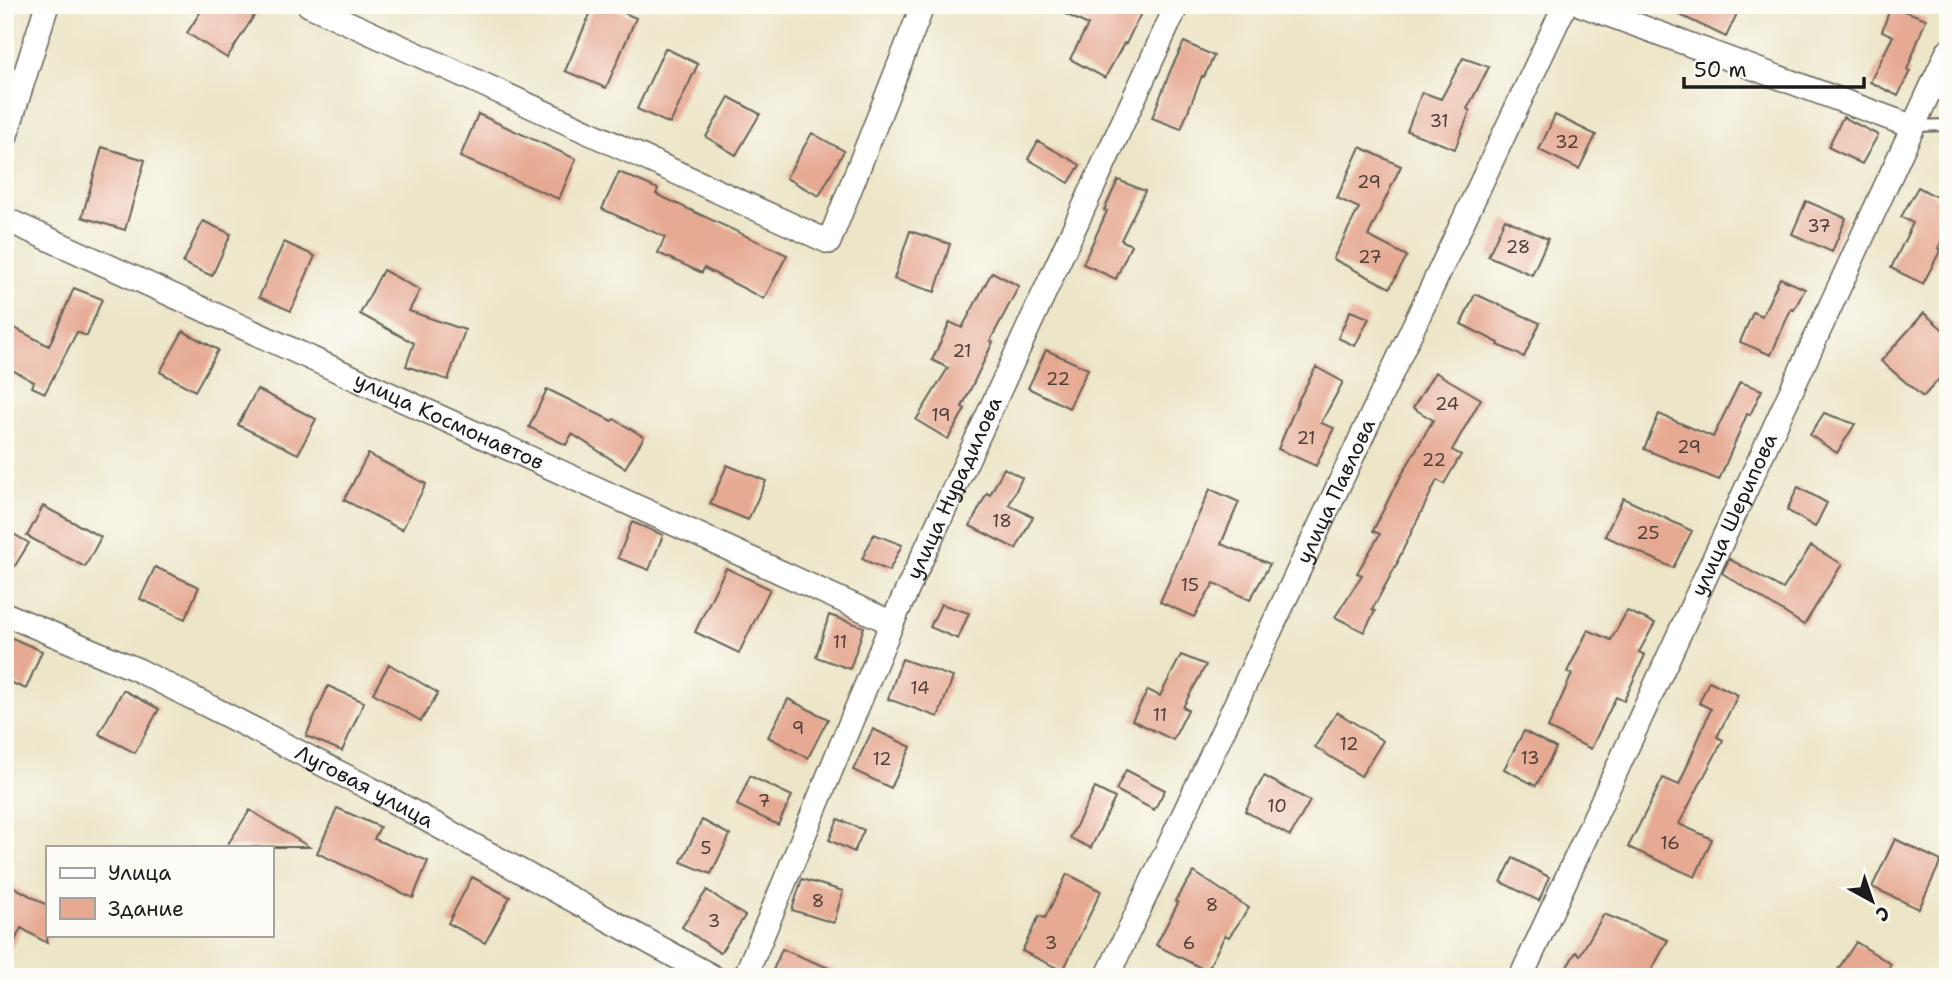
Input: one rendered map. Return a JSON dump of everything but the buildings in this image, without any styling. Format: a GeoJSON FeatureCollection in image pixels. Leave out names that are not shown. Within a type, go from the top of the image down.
{"type":"FeatureCollection","features":[{"type":"Feature","properties":{"kind":"street"},"geometry":{"type":"LineString","coordinates":[[5,138],[47,5]]}},
{"type":"Feature","properties":{"kind":"street"},"geometry":{"type":"LineString","coordinates":[[309,5],[829,242],[923,5]]}},
{"type":"Feature","properties":{"kind":"street","name":"улица Нурадилова"},"geometry":{"type":"LineString","coordinates":[[745,977],[892,623],[1177,5]]}},
{"type":"Feature","properties":{"kind":"street","name":"улица Павлова"},"geometry":{"type":"LineString","coordinates":[[1107,977],[1565,5]]}},
{"type":"Feature","properties":{"kind":"street"},"geometry":{"type":"LineString","coordinates":[[1582,5],[1911,126]]}},
{"type":"Feature","properties":{"kind":"street","name":"улица Шерипова"},"geometry":{"type":"LineString","coordinates":[[1521,977],[1911,126],[1948,51]]}},
{"type":"Feature","properties":{"kind":"street","name":"улица Космонавтов"},"geometry":{"type":"LineString","coordinates":[[5,219],[892,623]]}},
{"type":"Feature","properties":{"kind":"street","name":"Луговая улица"},"geometry":{"type":"LineString","coordinates":[[5,614],[138,670],[372,789],[713,977]]}},
{"type":"Feature","properties":{"kind":"lane"},"geometry":{"type":"LineString","coordinates":[[1911,126],[1948,125]]}}]}
